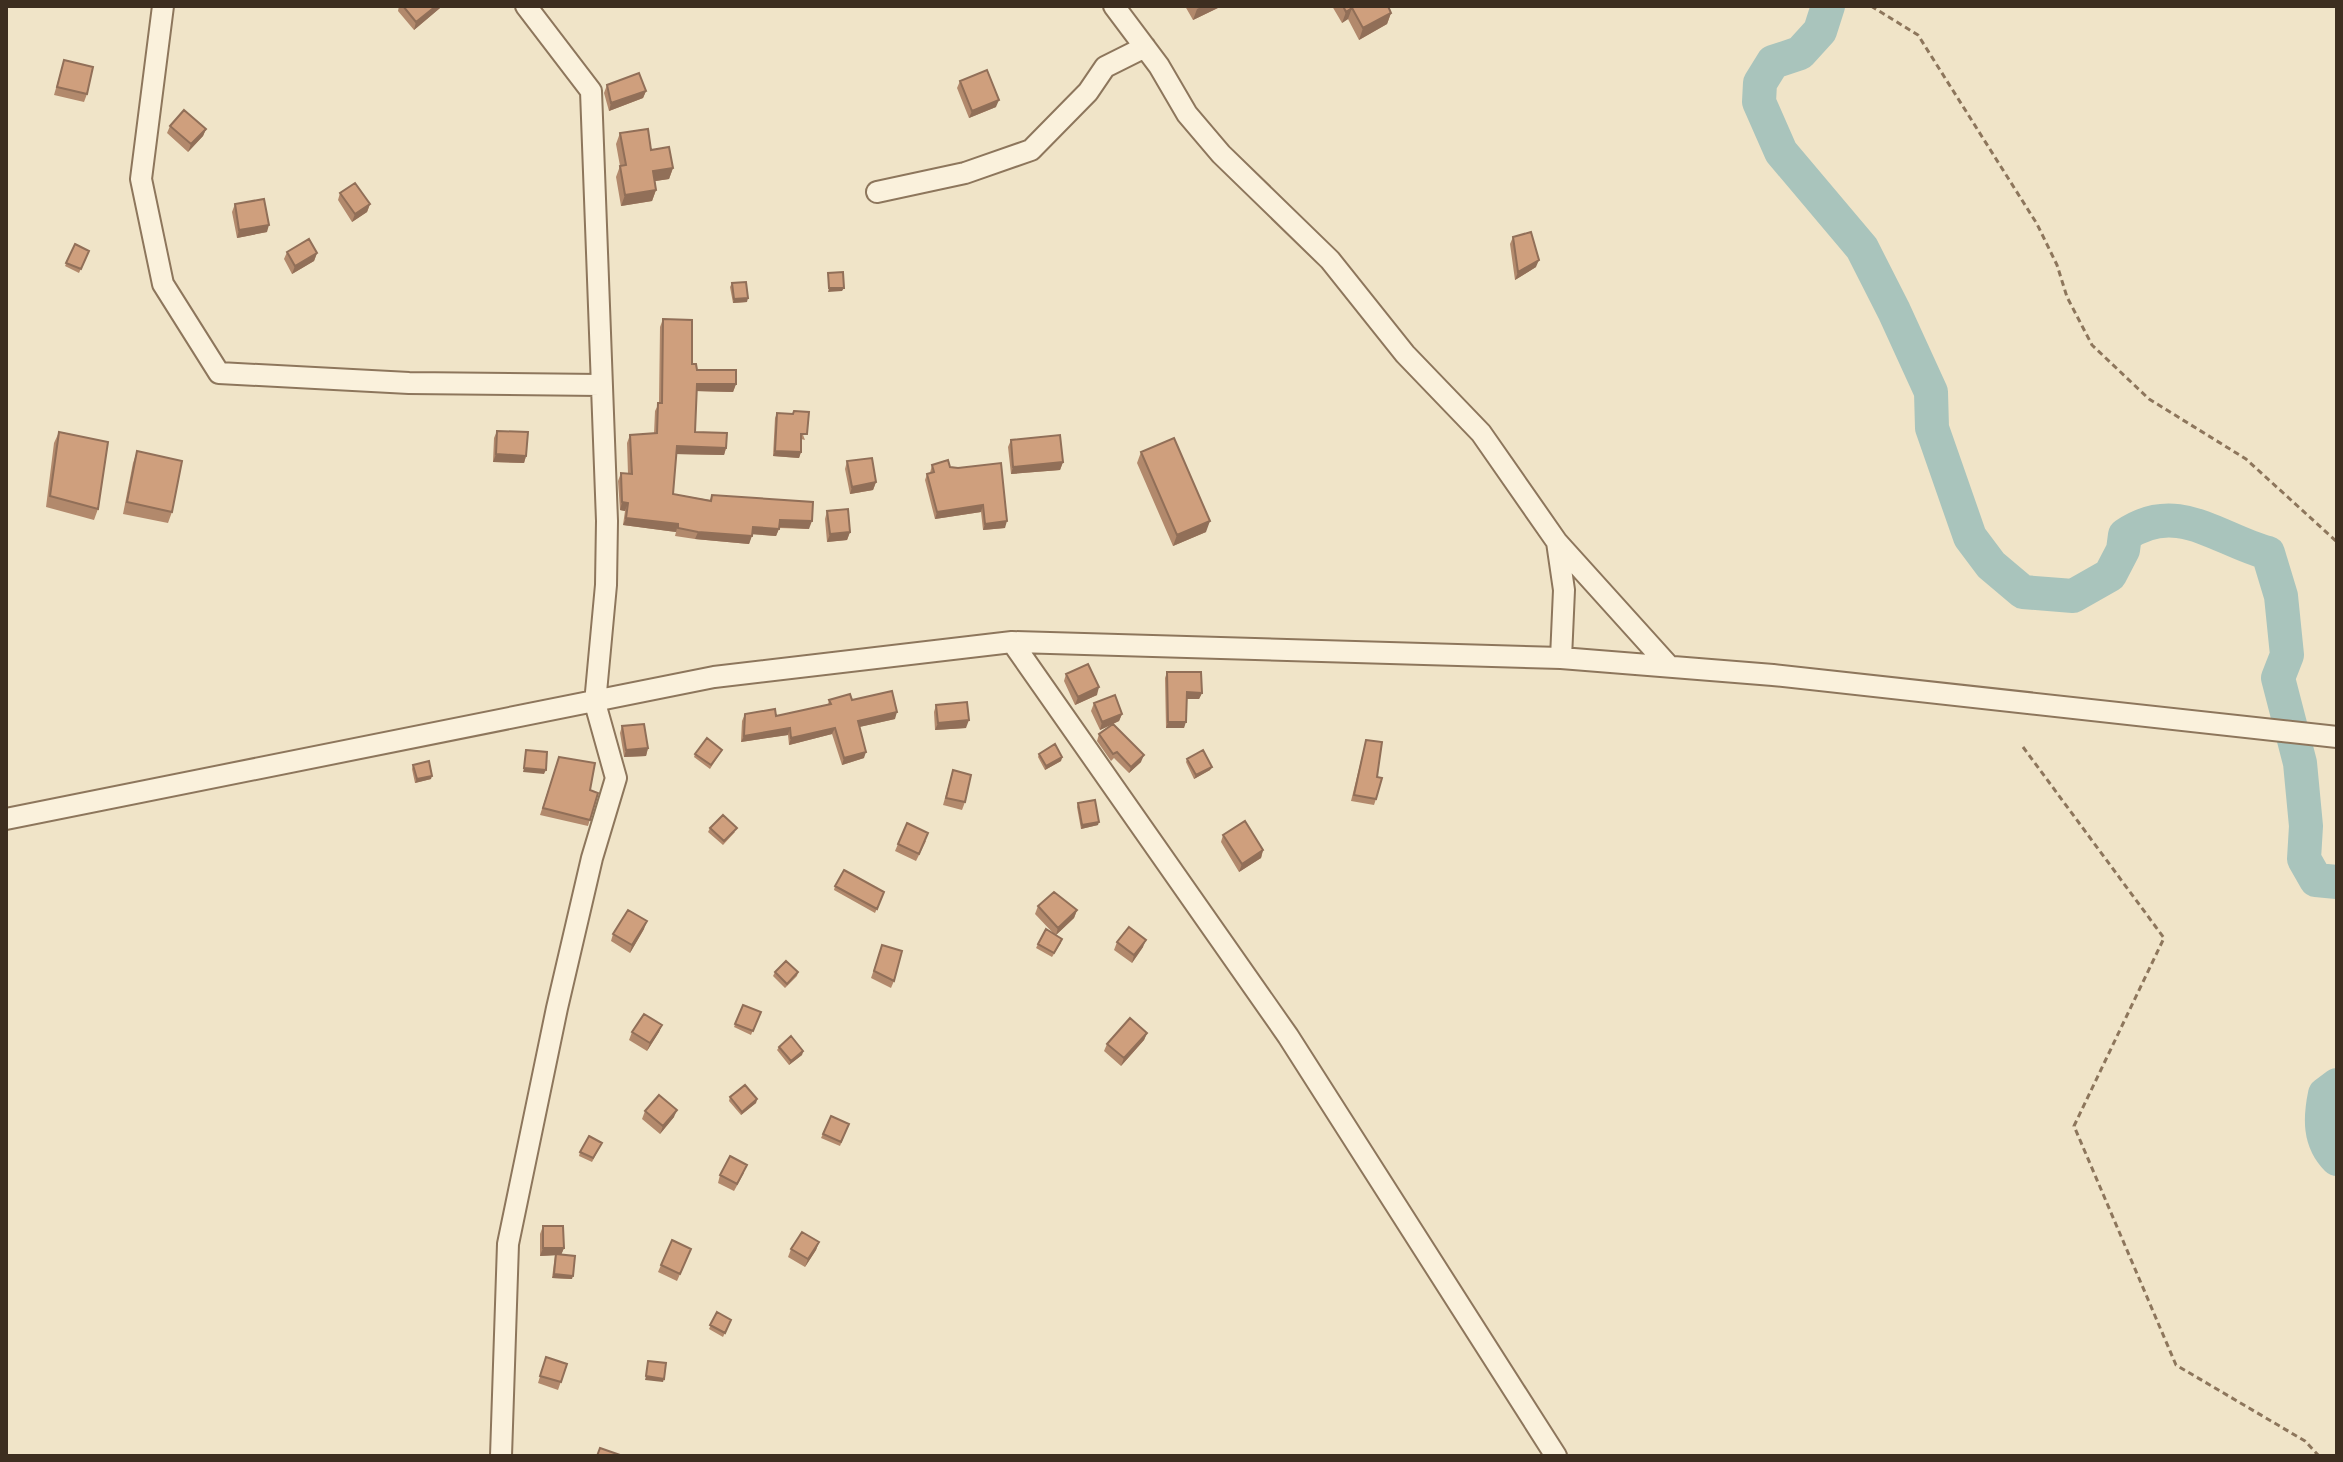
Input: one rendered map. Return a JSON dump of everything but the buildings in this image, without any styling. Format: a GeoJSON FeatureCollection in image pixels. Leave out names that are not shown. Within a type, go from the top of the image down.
{"type":"FeatureCollection","features":[{"type":"Feature","properties":{"kind":"street"},"geometry":{"type":"LineString","coordinates":[[163,6],[141,179],[163,284],[219,373],[409,383],[600,385]]}},
{"type":"Feature","properties":{"kind":"street"},"geometry":{"type":"LineString","coordinates":[[501,1456],[508,1244],[564,978],[592,858],[616,778],[595,703],[606,585],[607,521],[591,91],[526,6]]}},
{"type":"Feature","properties":{"kind":"street"},"geometry":{"type":"LineString","coordinates":[[1114,6],[1145,47],[1187,114],[1221,154],[1330,260],[1405,354],[1481,433],[1557,542],[1668,665]]}},
{"type":"Feature","properties":{"kind":"street"},"geometry":{"type":"LineString","coordinates":[[877,192],[965,173],[1031,150],[1088,92],[1105,67],[1145,47]]}},
{"type":"Feature","properties":{"kind":"street"},"geometry":{"type":"LineString","coordinates":[[1557,542],[1564,590],[1561,658]]}},
{"type":"Feature","properties":{"kind":"street"},"geometry":{"type":"LineString","coordinates":[[1012,642],[1288,1036],[1556,1456]]}},
{"type":"Feature","properties":{"kind":"street"},"geometry":{"type":"LineString","coordinates":[[6,819],[714,677],[1012,642],[1561,658],[1668,665],[2229,728],[2337,737]]}},
{"type":"Feature","properties":{"kind":"path"},"geometry":{"type":"LineString","coordinates":[[1871,6],[1918,35],[2037,224],[2057,265],[2067,297],[2092,345],[2149,399],[2246,459],[2337,542]]}},
{"type":"Feature","properties":{"kind":"path"},"geometry":{"type":"LineString","coordinates":[[2023,747],[2164,938],[2074,1126],[2176,1365],[2305,1441],[2319,1456]]}},
{"type":"Feature","properties":{"kind":"waterway"},"geometry":{"type":"LineString","coordinates":[[1828,6],[1820,31],[1800,53],[1773,62],[1760,83],[1759,102],[1781,152],[1862,248],[1894,311],[1931,392],[1932,428],[1970,537],[1991,565],[2023,592],[2073,596],[2110,575],[2123,550],[2125,535],[2144,525],[2162,521],[2180,521],[2198,526],[2268,553],[2281,596],[2287,655],[2278,678],[2300,763],[2306,826],[2304,859],[2316,880],[2337,882]]}},
{"type":"Feature","properties":{"kind":"waterway"},"geometry":{"type":"LineString","coordinates":[[2337,1085],[2325,1094],[2322,1112],[2324,1137],[2337,1159]]}}]}
